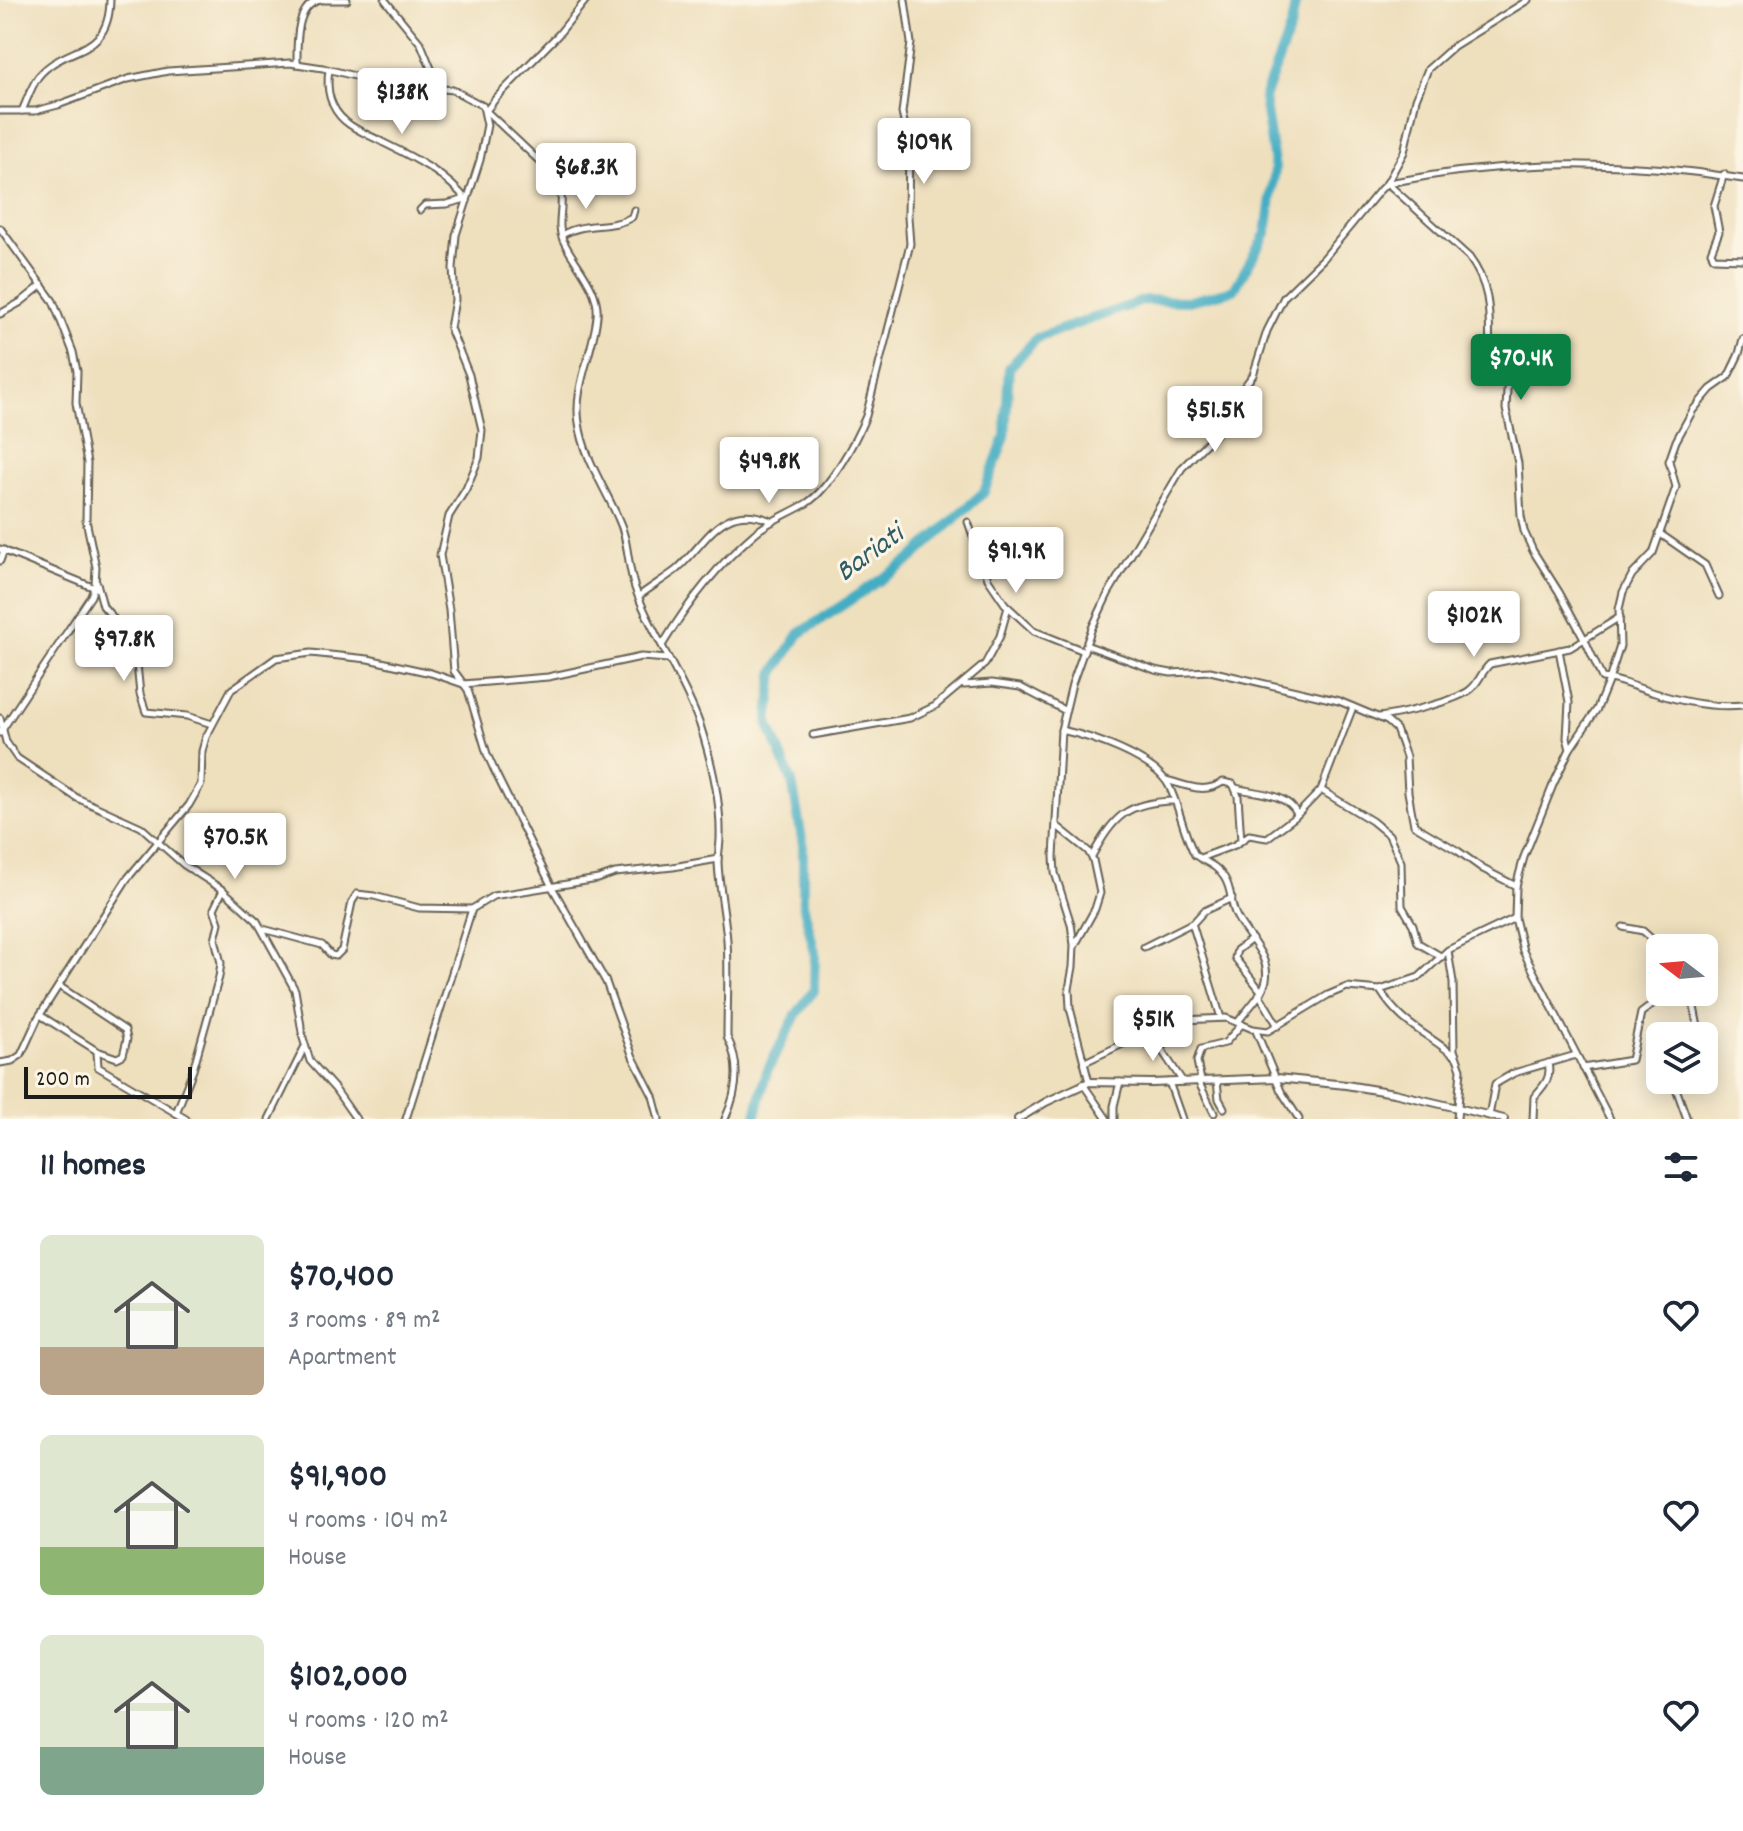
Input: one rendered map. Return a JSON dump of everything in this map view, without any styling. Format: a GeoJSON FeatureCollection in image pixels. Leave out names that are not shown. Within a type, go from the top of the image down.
{"type":"FeatureCollection","features":[{"type":"Feature","properties":{"kind":"street"},"geometry":{"type":"LineString","coordinates":[[22,111],[39,76],[102,34],[108,20],[110,0]]}},
{"type":"Feature","properties":{"kind":"street"},"geometry":{"type":"LineString","coordinates":[[297,64],[296,37],[310,5],[323,0],[347,0]]}},
{"type":"Feature","properties":{"kind":"street"},"geometry":{"type":"LineString","coordinates":[[385,0],[421,44],[439,88]]}},
{"type":"Feature","properties":{"kind":"street"},"geometry":{"type":"LineString","coordinates":[[586,0],[558,35],[485,110],[485,133],[456,235],[453,268],[455,300],[450,328],[469,375],[482,441],[473,473],[446,524],[440,555],[454,671],[468,690],[487,754],[552,887],[606,982],[633,1057],[653,1096],[659,1119]]}},
{"type":"Feature","properties":{"kind":"street"},"geometry":{"type":"LineString","coordinates":[[663,644],[708,582],[740,546],[770,521],[809,501],[831,476],[859,432],[883,355],[910,244],[909,145],[902,113],[911,43],[905,0]]}},
{"type":"Feature","properties":{"kind":"street"},"geometry":{"type":"LineString","coordinates":[[1107,1119],[1086,1083],[1085,1062],[1070,1008],[1074,948],[1071,924],[1055,873],[1061,730],[1064,710],[1085,648],[1108,594],[1182,468],[1223,426],[1236,397],[1253,375],[1267,331],[1284,297],[1324,258],[1387,183],[1404,152],[1416,99],[1428,69],[1454,46],[1528,0]]}},
{"type":"Feature","properties":{"kind":"street"},"geometry":{"type":"LineString","coordinates":[[0,111],[58,105],[128,79],[168,71],[297,64],[378,82],[439,88],[469,97],[555,176],[563,198],[560,229],[595,295],[598,307],[580,392],[579,423],[591,462],[622,527],[639,596],[690,701],[705,745],[718,813],[718,859],[727,937],[727,1037],[738,1069],[725,1119]]}},
{"type":"Feature","properties":{"kind":"street"},"geometry":{"type":"LineString","coordinates":[[329,70],[327,90],[345,121],[435,172],[456,187],[467,200]]}},
{"type":"Feature","properties":{"kind":"street"},"geometry":{"type":"LineString","coordinates":[[1387,183],[1415,177],[1571,164],[1659,167],[1743,179]]}},
{"type":"Feature","properties":{"kind":"street"},"geometry":{"type":"LineString","coordinates":[[1724,174],[1714,206],[1719,232],[1711,252],[1714,258],[1743,259]]}},
{"type":"Feature","properties":{"kind":"street"},"geometry":{"type":"LineString","coordinates":[[1387,183],[1469,257],[1482,279],[1490,305],[1490,362],[1506,367],[1508,372],[1506,409],[1518,463],[1524,531],[1585,640],[1602,678],[1610,677],[1680,700],[1718,706],[1743,705]]}},
{"type":"Feature","properties":{"kind":"street"},"geometry":{"type":"LineString","coordinates":[[420,210],[425,205],[467,200]]}},
{"type":"Feature","properties":{"kind":"street"},"geometry":{"type":"LineString","coordinates":[[562,235],[583,226],[625,221],[632,217],[634,210]]}},
{"type":"Feature","properties":{"kind":"street"},"geometry":{"type":"LineString","coordinates":[[0,228],[42,285],[63,321],[76,362],[76,403],[87,463],[86,520],[96,578],[103,606],[135,644],[140,694],[146,712],[187,716],[212,724]]}},
{"type":"Feature","properties":{"kind":"street"},"geometry":{"type":"LineString","coordinates":[[0,314],[42,285]]}},
{"type":"Feature","properties":{"kind":"street"},"geometry":{"type":"LineString","coordinates":[[1610,1119],[1523,951],[1515,918],[1516,886],[1524,857],[1570,749],[1587,727],[1610,677],[1620,646],[1623,592],[1632,575],[1653,553],[1676,487],[1669,461],[1676,441],[1693,410],[1711,389],[1728,377],[1743,339]]}},
{"type":"Feature","properties":{"kind":"street"},"geometry":{"type":"LineString","coordinates":[[639,596],[675,570],[725,521],[745,514],[770,521]]}},
{"type":"Feature","properties":{"kind":"street"},"geometry":{"type":"LineString","coordinates":[[968,522],[988,579],[1008,607],[1034,631],[1155,670],[1171,673],[1210,671],[1353,707],[1378,717],[1396,729],[1403,743],[1409,766],[1408,792],[1414,825],[1516,886]]}},
{"type":"Feature","properties":{"kind":"street"},"geometry":{"type":"LineString","coordinates":[[1659,532],[1695,556],[1708,569],[1719,596]]}},
{"type":"Feature","properties":{"kind":"street"},"geometry":{"type":"LineString","coordinates":[[0,561],[2,550],[95,588]]}},
{"type":"Feature","properties":{"kind":"street"},"geometry":{"type":"LineString","coordinates":[[2,730],[95,588],[96,578]]}},
{"type":"Feature","properties":{"kind":"street"},"geometry":{"type":"LineString","coordinates":[[813,735],[910,718],[935,706],[963,685],[994,652],[1008,607]]}},
{"type":"Feature","properties":{"kind":"street"},"geometry":{"type":"LineString","coordinates":[[1378,717],[1396,715],[1463,695],[1490,664],[1559,650],[1585,640],[1620,617]]}},
{"type":"Feature","properties":{"kind":"street"},"geometry":{"type":"LineString","coordinates":[[1559,650],[1569,702],[1567,738],[1570,749]]}},
{"type":"Feature","properties":{"kind":"street"},"geometry":{"type":"LineString","coordinates":[[0,1063],[12,1061],[21,1055],[40,1015],[127,879],[189,805],[202,778],[202,751],[212,724],[231,690],[262,666],[286,655],[311,653],[387,662],[463,684],[548,677],[641,657],[668,659]]}},
{"type":"Feature","properties":{"kind":"street"},"geometry":{"type":"LineString","coordinates":[[963,685],[992,683],[1020,687],[1064,710]]}},
{"type":"Feature","properties":{"kind":"street"},"geometry":{"type":"LineString","coordinates":[[1199,859],[1253,835],[1267,838],[1297,814],[1321,790],[1353,707]]}},
{"type":"Feature","properties":{"kind":"street"},"geometry":{"type":"LineString","coordinates":[[0,718],[6,742],[17,758],[77,798],[131,821],[184,865],[245,908],[263,929],[298,998],[304,1046],[310,1061],[356,1119]]}},
{"type":"Feature","properties":{"kind":"street"},"geometry":{"type":"LineString","coordinates":[[1061,730],[1085,735],[1118,748],[1166,780],[1202,790],[1226,781],[1236,788],[1278,797],[1293,804],[1297,814]]}},
{"type":"Feature","properties":{"kind":"street"},"geometry":{"type":"LineString","coordinates":[[1166,780],[1186,839],[1195,855],[1210,862],[1224,878],[1235,914],[1260,952],[1266,975],[1260,992],[1225,1043],[1201,1049],[1197,1061],[1200,1081],[1204,1098],[1214,1113]]}},
{"type":"Feature","properties":{"kind":"street"},"geometry":{"type":"LineString","coordinates":[[1236,788],[1241,841]]}},
{"type":"Feature","properties":{"kind":"street"},"geometry":{"type":"LineString","coordinates":[[1321,790],[1389,835],[1401,862],[1402,906],[1413,925],[1418,943],[1442,957]]}},
{"type":"Feature","properties":{"kind":"street"},"geometry":{"type":"LineString","coordinates":[[1092,857],[1102,838],[1127,809],[1174,801]]}},
{"type":"Feature","properties":{"kind":"street"},"geometry":{"type":"LineString","coordinates":[[1056,826],[1082,845],[1092,857],[1100,893],[1074,948]]}},
{"type":"Feature","properties":{"kind":"street"},"geometry":{"type":"LineString","coordinates":[[263,929],[322,945],[336,956],[342,950],[352,902],[357,894],[419,908],[472,909],[493,896],[615,873],[718,859]]}},
{"type":"Feature","properties":{"kind":"street"},"geometry":{"type":"LineString","coordinates":[[176,1113],[193,1070],[219,977],[221,963],[215,943],[219,923],[214,909],[223,890]]}},
{"type":"Feature","properties":{"kind":"street"},"geometry":{"type":"LineString","coordinates":[[1144,947],[1232,898]]}},
{"type":"Feature","properties":{"kind":"street"},"geometry":{"type":"LineString","coordinates":[[406,1119],[472,909]]}},
{"type":"Feature","properties":{"kind":"street"},"geometry":{"type":"LineString","coordinates":[[1085,1062],[1154,1029],[1183,1020],[1221,1018],[1255,1030],[1268,1031],[1347,987],[1380,990],[1419,977],[1448,950],[1515,918]]}},
{"type":"Feature","properties":{"kind":"street"},"geometry":{"type":"LineString","coordinates":[[1192,923],[1221,1018]]}},
{"type":"Feature","properties":{"kind":"street"},"geometry":{"type":"LineString","coordinates":[[1623,927],[1646,934]]}},
{"type":"Feature","properties":{"kind":"street"},"geometry":{"type":"LineString","coordinates":[[1252,939],[1237,950],[1235,958],[1260,992],[1278,1026]]}},
{"type":"Feature","properties":{"kind":"street"},"geometry":{"type":"LineString","coordinates":[[1448,950],[1453,982],[1453,1037],[1461,1069],[1457,1119]]}},
{"type":"Feature","properties":{"kind":"street"},"geometry":{"type":"LineString","coordinates":[[40,1015],[97,1051],[121,1057],[127,1039],[126,1031],[59,986]]}},
{"type":"Feature","properties":{"kind":"street"},"geometry":{"type":"LineString","coordinates":[[1380,990],[1405,1023],[1434,1039],[1456,1057]]}},
{"type":"Feature","properties":{"kind":"street"},"geometry":{"type":"LineString","coordinates":[[1583,1068],[1630,1061],[1641,1013],[1648,1006]]}},
{"type":"Feature","properties":{"kind":"street"},"geometry":{"type":"LineString","coordinates":[[1154,1029],[1159,1044],[1183,1082]]}},
{"type":"Feature","properties":{"kind":"street"},"geometry":{"type":"LineString","coordinates":[[1255,1030],[1281,1091],[1299,1119]]}},
{"type":"Feature","properties":{"kind":"street"},"geometry":{"type":"LineString","coordinates":[[269,1119],[304,1046]]}},
{"type":"Feature","properties":{"kind":"street"},"geometry":{"type":"LineString","coordinates":[[97,1051],[98,1067],[186,1119]]}},
{"type":"Feature","properties":{"kind":"street"},"geometry":{"type":"LineString","coordinates":[[1489,1116],[1495,1084],[1514,1073],[1576,1055]]}},
{"type":"Feature","properties":{"kind":"street"},"geometry":{"type":"LineString","coordinates":[[1533,1119],[1534,1097],[1548,1080],[1548,1063]]}},
{"type":"Feature","properties":{"kind":"street"},"geometry":{"type":"LineString","coordinates":[[1018,1119],[1086,1083],[1277,1078],[1394,1093],[1504,1119]]}},
{"type":"Feature","properties":{"kind":"street"},"geometry":{"type":"LineString","coordinates":[[1217,1081],[1219,1099],[1224,1108]]}},
{"type":"Feature","properties":{"kind":"street"},"geometry":{"type":"LineString","coordinates":[[1114,1119],[1120,1082]]}},
{"type":"Feature","properties":{"kind":"street"},"geometry":{"type":"LineString","coordinates":[[1169,1082],[1182,1119]]}},
{"type":"Feature","properties":{"kind":"street"},"geometry":{"type":"LineString","coordinates":[[1678,1094],[1687,1119]]}},
{"type":"Feature","properties":{"kind":"waterway","name":"Bariati"},"geometry":{"type":"LineString","coordinates":[[755,1119],[767,1071],[796,1015],[814,990],[815,953],[803,904],[803,845],[792,782],[768,723],[774,673],[799,634],[909,561],[984,492],[1005,437],[1009,368],[1037,338],[1145,300],[1189,301],[1234,290],[1266,233],[1275,169],[1264,98],[1291,26],[1296,0]]}}]}
